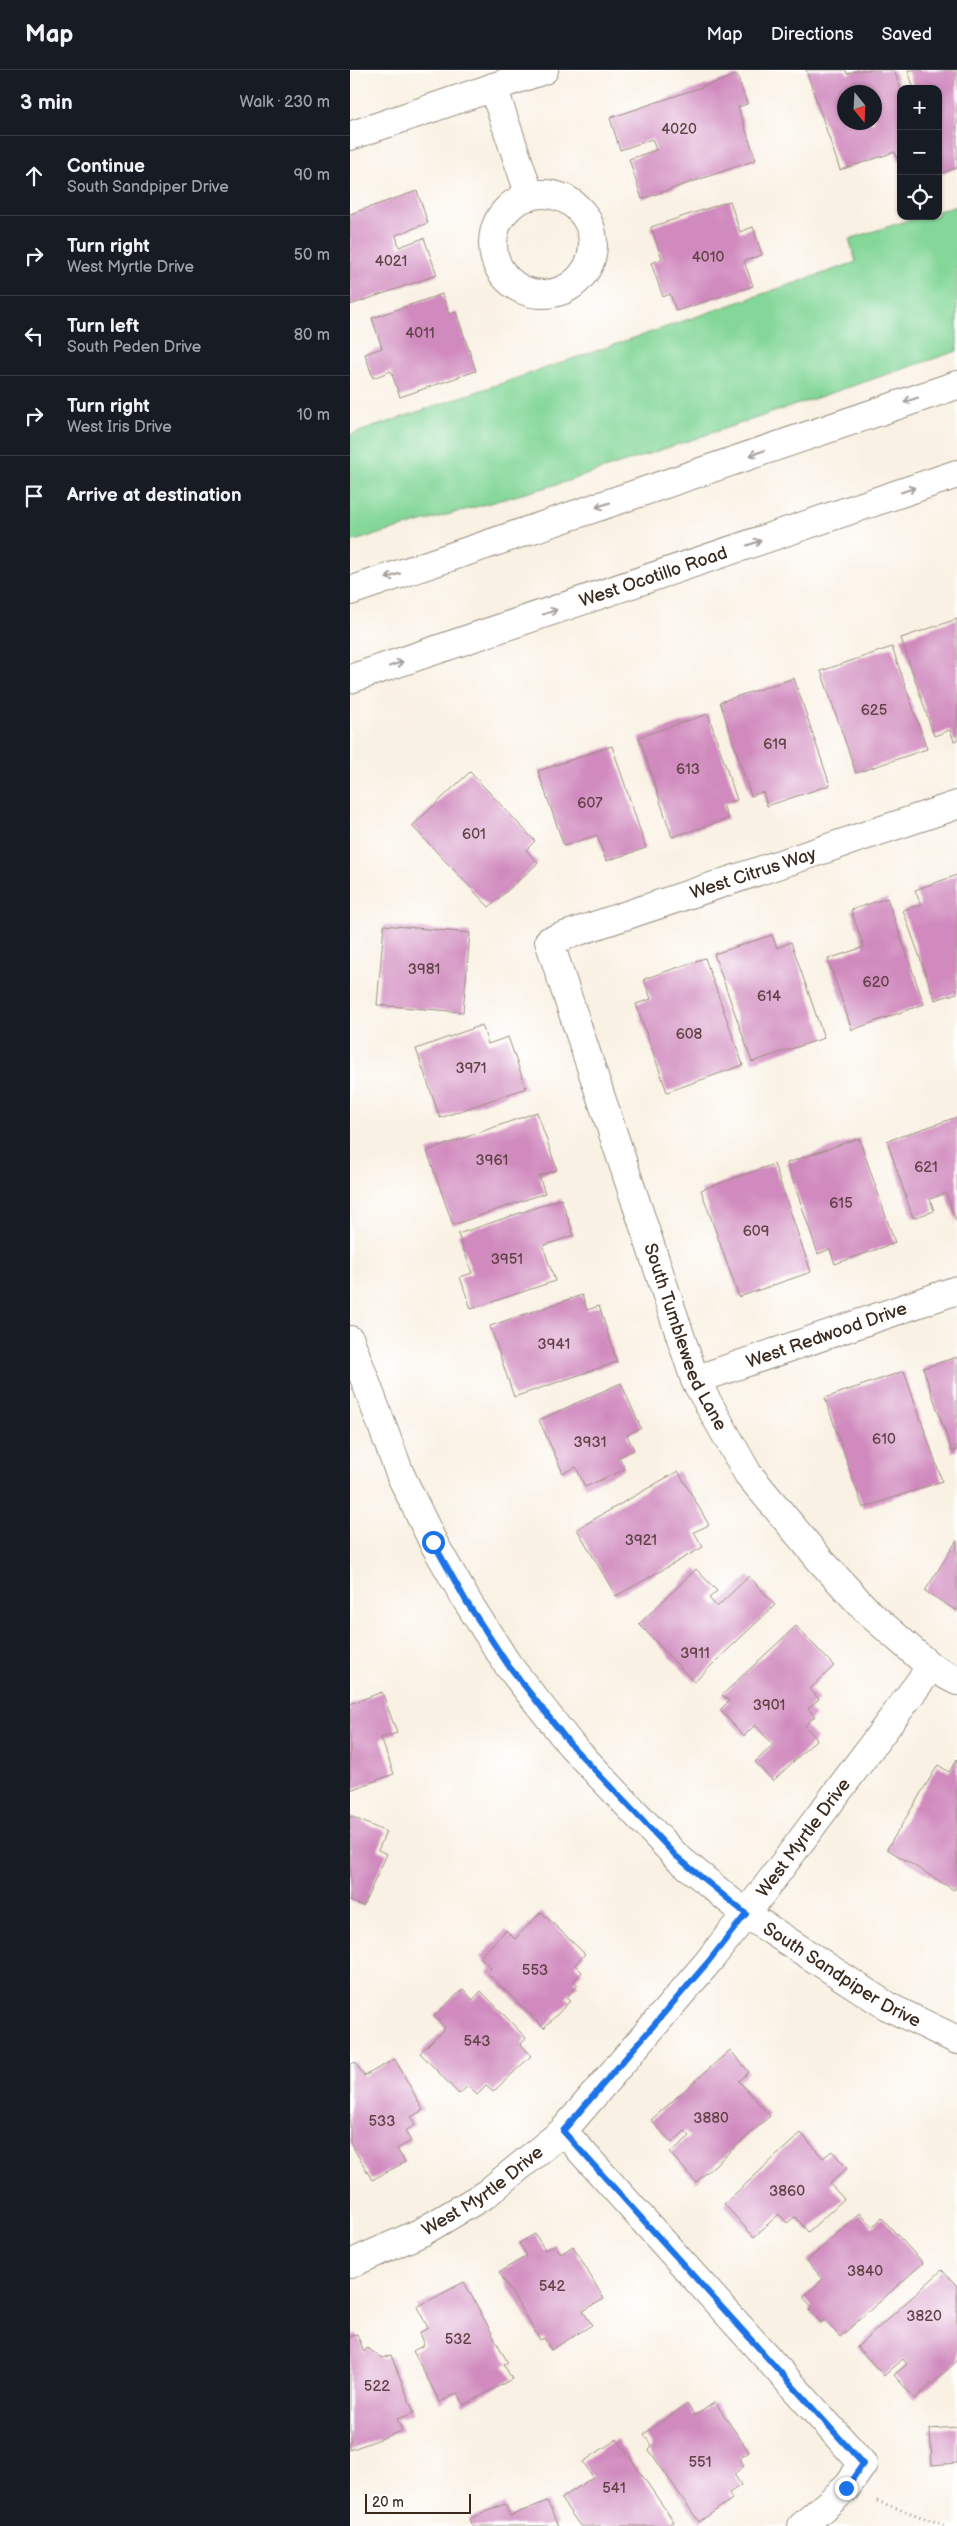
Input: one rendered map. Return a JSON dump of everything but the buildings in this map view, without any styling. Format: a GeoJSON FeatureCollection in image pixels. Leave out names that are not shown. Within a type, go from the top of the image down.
{"type":"FeatureCollection","features":[{"type":"Feature","properties":{"kind":"street"},"geometry":{"type":"LineString","coordinates":[[350,136],[544,70]]}},
{"type":"Feature","properties":{"kind":"street"},"geometry":{"type":"LineString","coordinates":[[493,87],[530,196]]}},
{"type":"Feature","properties":{"kind":"street"},"geometry":{"type":"LineString","coordinates":[[350,590],[957,385]]}},
{"type":"Feature","properties":{"kind":"street","name":"West Ocotillo Road"},"geometry":{"type":"LineString","coordinates":[[350,679],[957,474]]}},
{"type":"Feature","properties":{"kind":"street","name":"West Citrus Way"},"geometry":{"type":"LineString","coordinates":[[549,942],[957,805]]}},
{"type":"Feature","properties":{"kind":"street","name":"South Tumbleweed Lane"},"geometry":{"type":"LineString","coordinates":[[549,942],[695,1380],[748,1474],[868,1612],[931,1667]]}},
{"type":"Feature","properties":{"kind":"street","name":"West Redwood Drive"},"geometry":{"type":"LineString","coordinates":[[695,1380],[957,1290]]}},
{"type":"Feature","properties":{"kind":"street","name":"South Sandpiper Drive"},"geometry":{"type":"LineString","coordinates":[[350,1340],[400,1474],[433,1542],[466,1601],[508,1665],[571,1745],[676,1856],[746,1914],[887,2006],[957,2040]]}},
{"type":"Feature","properties":{"kind":"street"},"geometry":{"type":"LineString","coordinates":[[931,1667],[957,1681]]}},
{"type":"Feature","properties":{"kind":"street","name":"West Myrtle Drive"},"geometry":{"type":"LineString","coordinates":[[350,2264],[422,2232],[486,2194],[563,2131],[708,1962],[931,1667]]}},
{"type":"Feature","properties":{"kind":"street"},"geometry":{"type":"LineString","coordinates":[[563,2131],[863,2464],[846,2488],[802,2526]]}},
{"type":"Feature","properties":{"kind":"path"},"geometry":{"type":"LineString","coordinates":[[846,2488],[908,2514],[947,2526]]}},
{"type":"Feature","properties":{"kind":"green space"},"geometry":{"type":"Polygon","coordinates":[[[957,206],[957,351],[565,482],[350,542],[350,435],[856,262],[849,239],[909,220],[942,220],[942,210],[957,206]]]}},
{"type":"Feature","properties":{"kind":"route"},"geometry":{"type":"LineString","coordinates":[[433,1542],[466,1601],[508,1665],[571,1745],[676,1856],[746,1914],[708,1962],[563,2131],[863,2464],[846,2488]]}}]}
